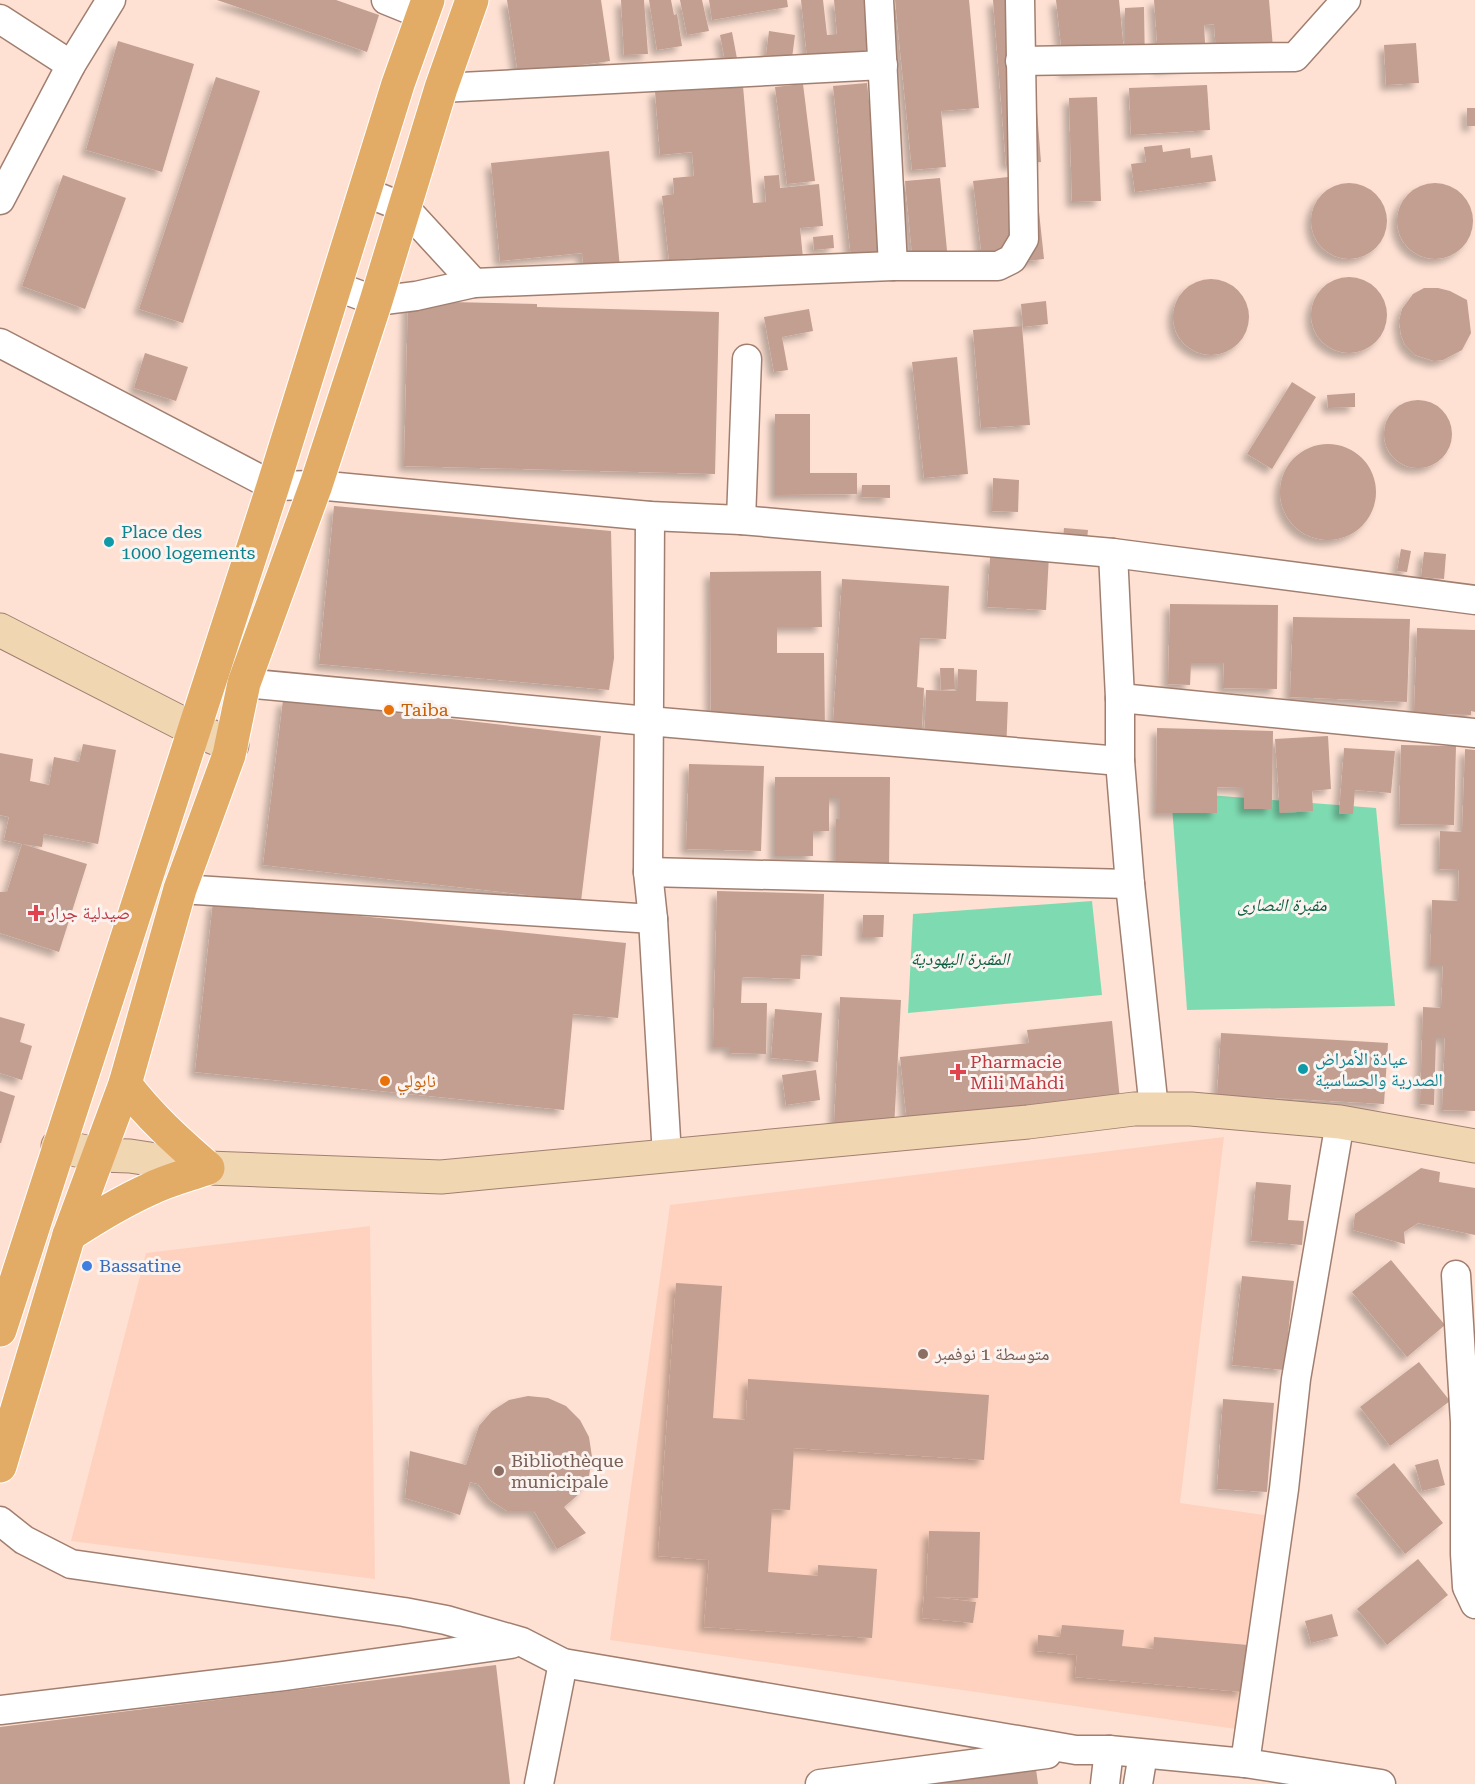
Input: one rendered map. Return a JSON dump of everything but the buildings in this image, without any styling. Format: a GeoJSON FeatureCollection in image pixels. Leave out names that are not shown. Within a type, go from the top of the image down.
{"type":"FeatureCollection","features":[{"type":"Feature","properties":{"kind":"main road"},"geometry":{"type":"LineString","coordinates":[[0,1466],[69,1235],[125,1084],[180,889],[232,745],[244,683],[315,485],[376,301],[441,88],[472,0]]}},
{"type":"Feature","properties":{"kind":"main road"},"geometry":{"type":"LineString","coordinates":[[0,1330],[273,486],[398,84],[426,7]]}},
{"type":"Feature","properties":{"kind":"main road"},"geometry":{"type":"LineString","coordinates":[[69,1235],[102,1214],[153,1187],[208,1168],[160,1125],[125,1084]]}},
{"type":"Feature","properties":{"kind":"street"},"geometry":{"type":"LineString","coordinates":[[0,200],[71,65],[111,0]]}},
{"type":"Feature","properties":{"kind":"street"},"geometry":{"type":"LineString","coordinates":[[386,0],[426,7]]}},
{"type":"Feature","properties":{"kind":"street"},"geometry":{"type":"LineString","coordinates":[[879,0],[893,266]]}},
{"type":"Feature","properties":{"kind":"street"},"geometry":{"type":"LineString","coordinates":[[335,286],[376,301],[416,296],[474,283],[893,266],[998,266],[1012,259],[1024,239],[1020,0]]}},
{"type":"Feature","properties":{"kind":"street"},"geometry":{"type":"LineString","coordinates":[[1020,61],[1295,57],[1346,0]]}},
{"type":"Feature","properties":{"kind":"street"},"geometry":{"type":"LineString","coordinates":[[0,19],[71,65]]}},
{"type":"Feature","properties":{"kind":"street"},"geometry":{"type":"LineString","coordinates":[[441,88],[883,65]]}},
{"type":"Feature","properties":{"kind":"street"},"geometry":{"type":"LineString","coordinates":[[365,192],[405,208],[474,283]]}},
{"type":"Feature","properties":{"kind":"street"},"geometry":{"type":"LineString","coordinates":[[0,344],[273,486],[315,485],[650,516],[741,520],[1113,553],[1475,600]]}},
{"type":"Feature","properties":{"kind":"street"},"geometry":{"type":"LineString","coordinates":[[741,520],[747,359]]}},
{"type":"Feature","properties":{"kind":"street"},"geometry":{"type":"LineString","coordinates":[[650,516],[648,872],[654,919],[667,1156]]}},
{"type":"Feature","properties":{"kind":"street"},"geometry":{"type":"LineString","coordinates":[[1113,553],[1120,698],[1120,761],[1130,884],[1154,1109]]}},
{"type":"Feature","properties":{"kind":"street"},"geometry":{"type":"LineString","coordinates":[[0,630],[193,729],[232,745]]}},
{"type":"Feature","properties":{"kind":"street"},"geometry":{"type":"LineString","coordinates":[[244,683],[648,721],[1120,761]]}},
{"type":"Feature","properties":{"kind":"street"},"geometry":{"type":"LineString","coordinates":[[1120,698],[1475,733]]}},
{"type":"Feature","properties":{"kind":"street"},"geometry":{"type":"LineString","coordinates":[[648,872],[1130,884]]}},
{"type":"Feature","properties":{"kind":"street"},"geometry":{"type":"LineString","coordinates":[[180,889],[654,919]]}},
{"type":"Feature","properties":{"kind":"street"},"geometry":{"type":"LineString","coordinates":[[58,1146],[100,1155],[130,1156],[208,1168],[441,1177],[1028,1122],[1134,1109],[1191,1109],[1340,1122],[1475,1146]]}},
{"type":"Feature","properties":{"kind":"street"},"geometry":{"type":"LineString","coordinates":[[1245,1763],[1284,1489],[1296,1379],[1340,1122]]}},
{"type":"Feature","properties":{"kind":"street"},"geometry":{"type":"LineString","coordinates":[[1456,1275],[1466,1422],[1465,1554],[1467,1587],[1475,1604]]}},
{"type":"Feature","properties":{"kind":"street"},"geometry":{"type":"LineString","coordinates":[[0,1521],[24,1540],[70,1564],[404,1612],[446,1620],[522,1642],[563,1663],[1076,1750]]}},
{"type":"Feature","properties":{"kind":"street"},"geometry":{"type":"LineString","coordinates":[[0,1710],[284,1676],[522,1642]]}},
{"type":"Feature","properties":{"kind":"street"},"geometry":{"type":"LineString","coordinates":[[539,1784],[563,1663]]}},
{"type":"Feature","properties":{"kind":"street"},"geometry":{"type":"LineString","coordinates":[[820,1784],[1076,1750],[1109,1750],[1245,1763],[1381,1784]]}},
{"type":"Feature","properties":{"kind":"street"},"geometry":{"type":"LineString","coordinates":[[1105,1784],[1109,1750]]}},
{"type":"Feature","properties":{"kind":"street"},"geometry":{"type":"LineString","coordinates":[[1138,1784],[1143,1754]]}},
{"type":"Feature","properties":{"kind":"street"},"geometry":{"type":"LineString","coordinates":[[1184,1758],[1210,1784]]}},
{"type":"Feature","properties":{"kind":"shaded area","name":"متوسطة 1 نوفمبر"},"geometry":{"type":"Polygon","coordinates":[[[1224,1137],[1180,1503],[1271,1516],[1243,1730],[610,1640],[670,1205],[1224,1137]]]}},
{"type":"Feature","properties":{"kind":"shaded area"},"geometry":{"type":"Polygon","coordinates":[[[370,1226],[375,1579],[71,1541],[146,1253],[370,1226]]]}},
{"type":"Feature","properties":{"kind":"green space","name":"مقبرة النصارى"},"geometry":{"type":"Polygon","coordinates":[[[1171,792],[1376,808],[1395,1006],[1187,1010],[1171,792]]]}},
{"type":"Feature","properties":{"kind":"green space","name":"المقبرة اليهودية"},"geometry":{"type":"Polygon","coordinates":[[[1092,901],[1102,995],[908,1013],[913,914],[1092,901]]]}},
{"type":"Feature","properties":{"kind":"place","name":"Place des 1000 logements"},"geometry":{"type":"Point","coordinates":[109,542]}},
{"type":"Feature","properties":{"kind":"place","name":"Taiba"},"geometry":{"type":"Point","coordinates":[389,710]}},
{"type":"Feature","properties":{"kind":"place","name":"صيدلية جرار"},"geometry":{"type":"Point","coordinates":[36,913]}},
{"type":"Feature","properties":{"kind":"place","name":"عيادة الأمراض الصدرية والحساسية"},"geometry":{"type":"Point","coordinates":[1303,1069]}},
{"type":"Feature","properties":{"kind":"place","name":"Pharmacie Mili Mahdi"},"geometry":{"type":"Point","coordinates":[958,1072]}},
{"type":"Feature","properties":{"kind":"place","name":"نابولي"},"geometry":{"type":"Point","coordinates":[385,1081]}},
{"type":"Feature","properties":{"kind":"place","name":"Bassatine"},"geometry":{"type":"Point","coordinates":[87,1266]}},
{"type":"Feature","properties":{"kind":"place","name":"متوسطة 1 نوفمبر"},"geometry":{"type":"Point","coordinates":[923,1354]}},
{"type":"Feature","properties":{"kind":"place","name":"Bibliothèque municipale"},"geometry":{"type":"Point","coordinates":[499,1471]}}]}
